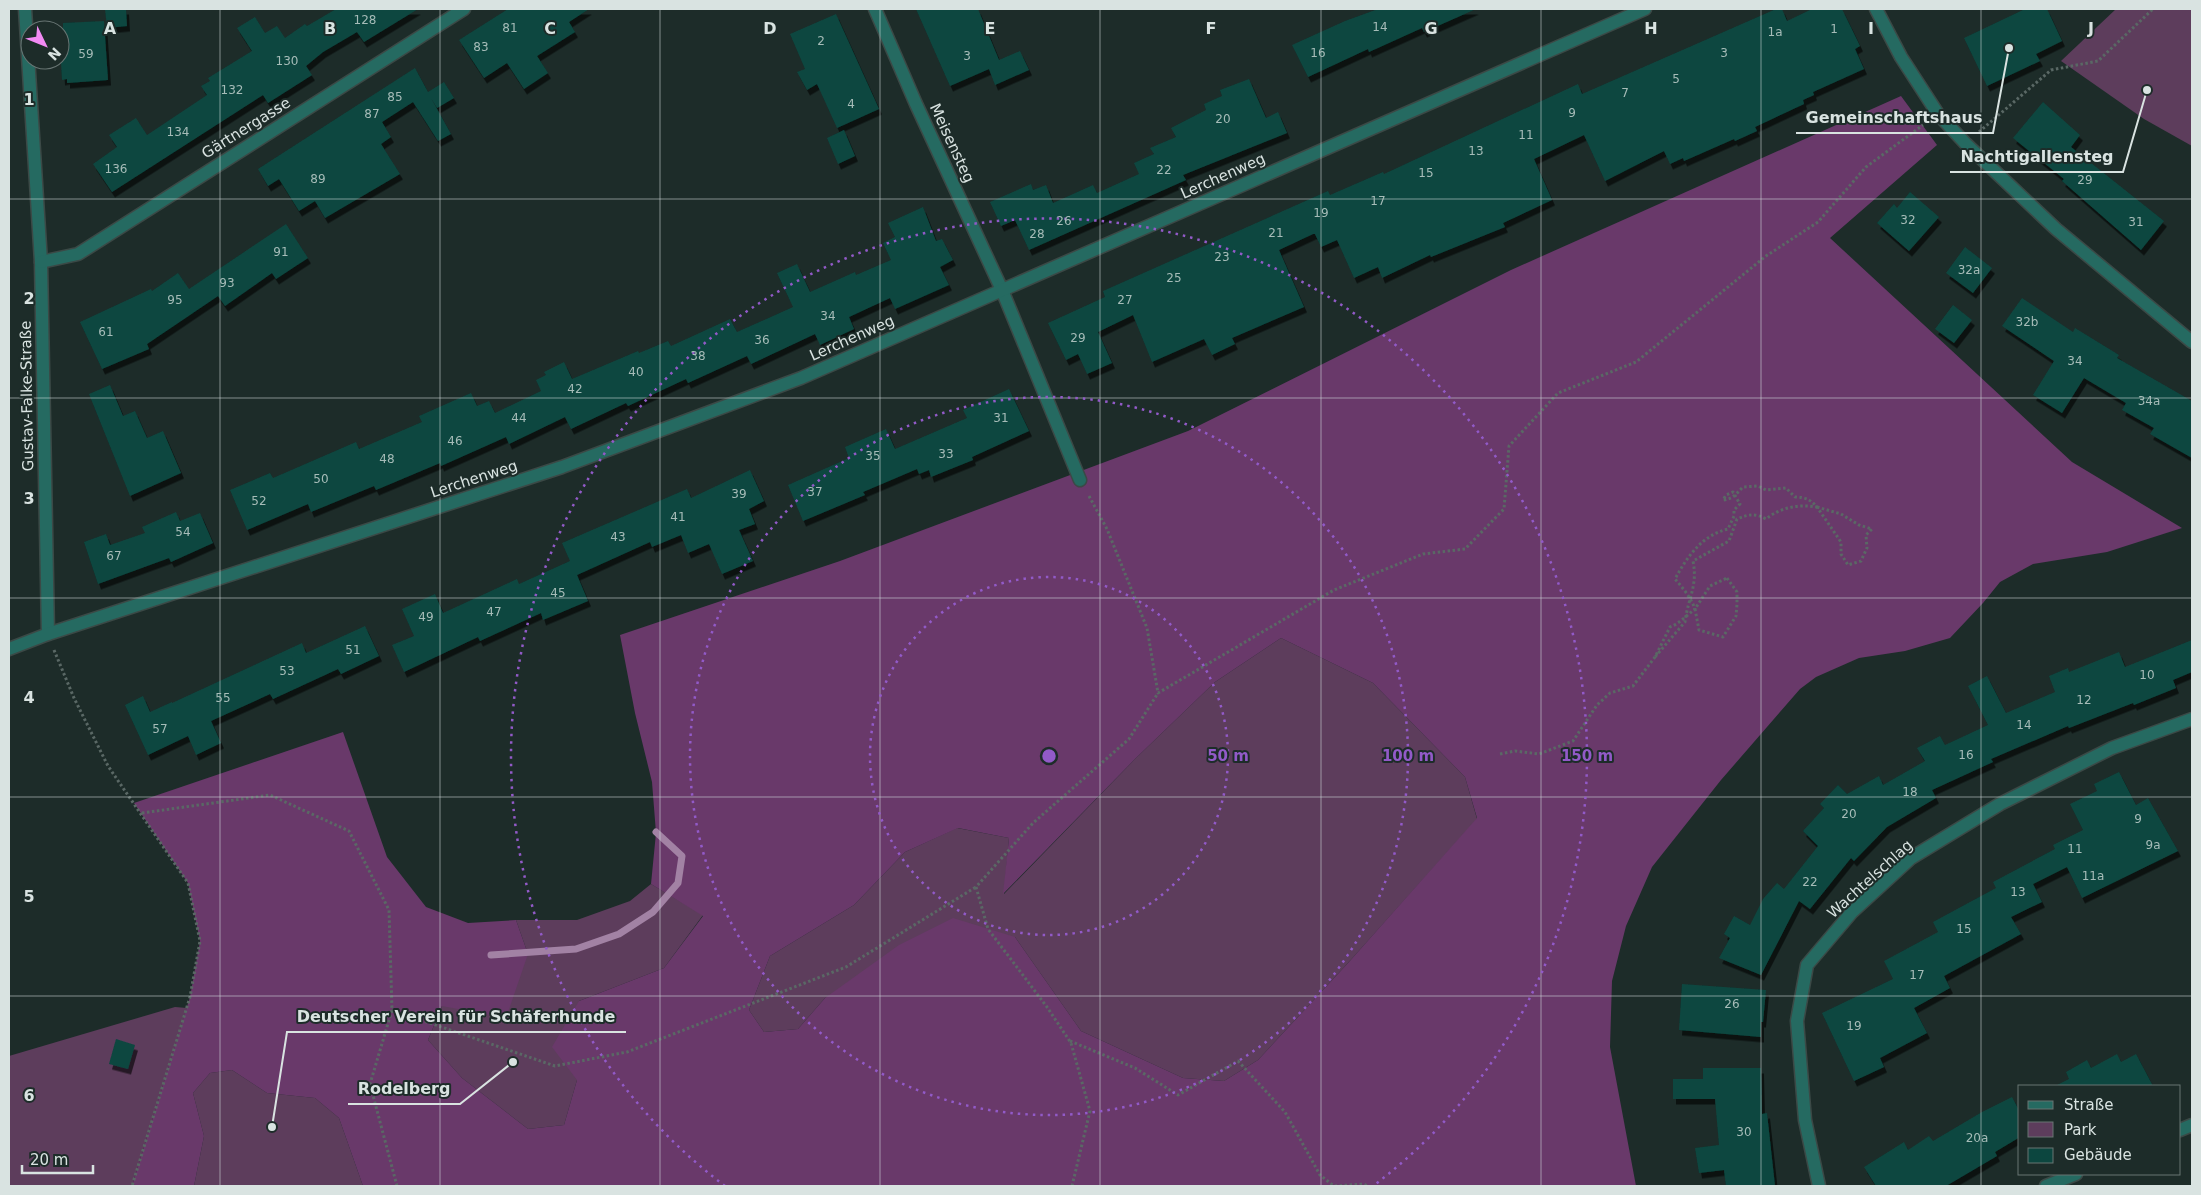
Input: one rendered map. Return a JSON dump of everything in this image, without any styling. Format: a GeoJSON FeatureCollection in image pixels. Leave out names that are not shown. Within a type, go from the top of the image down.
{"type":"FeatureCollection","features":[{"type":"Feature","properties":{"kind":"street","name":"Gustav-Falke-Straße"},"geometry":{"type":"LineString","coordinates":[[25,9],[41,262],[48,634]]}},
{"type":"Feature","properties":{"kind":"street","name":"Gärtnergasse"},"geometry":{"type":"LineString","coordinates":[[41,262],[78,254],[464,9]]}},
{"type":"Feature","properties":{"kind":"street","name":"Meisensteg"},"geometry":{"type":"LineString","coordinates":[[875,9],[916,104],[1002,290],[1080,480]]}},
{"type":"Feature","properties":{"kind":"street","name":"Lerchenweg"},"geometry":{"type":"LineString","coordinates":[[9,649],[48,634],[562,467],[801,378],[1645,9]]}},
{"type":"Feature","properties":{"kind":"street"},"geometry":{"type":"LineString","coordinates":[[1876,9],[1901,57],[1938,114],[1966,144],[2056,229],[2192,342]]}},
{"type":"Feature","properties":{"kind":"street","name":"Wachtelschlag"},"geometry":{"type":"LineString","coordinates":[[1818,1186],[1805,1120],[1798,1021],[1807,966],[1852,912],[1911,858],[2000,804],[2112,748],[2192,719]]}},
{"type":"Feature","properties":{"kind":"street"},"geometry":{"type":"LineString","coordinates":[[2046,1186],[2074,1175]]}},
{"type":"Feature","properties":{"kind":"path"},"geometry":{"type":"LineString","coordinates":[[1966,144],[2051,70],[2098,62],[2152,9]]}},
{"type":"Feature","properties":{"kind":"path"},"geometry":{"type":"LineString","coordinates":[[392,1010],[555,1066],[627,1052],[846,967],[976,886],[1033,823],[1129,739],[1158,692],[1334,590],[1423,554],[1465,549],[1504,509],[1509,446],[1558,393],[1636,362],[1766,256],[1818,222],[1866,167],[1938,114]]}},
{"type":"Feature","properties":{"kind":"path"},"geometry":{"type":"LineString","coordinates":[[1080,480],[1107,528],[1147,628],[1158,692]]}},
{"type":"Feature","properties":{"kind":"path"},"geometry":{"type":"LineString","coordinates":[[1500,754],[1515,751],[1539,754],[1573,742],[1597,705],[1610,693],[1633,686],[1685,622],[1686,616],[1690,599],[1696,576],[1693,561],[1729,541],[1737,519],[1748,514],[1758,514],[1766,519],[1790,507],[1802,505],[1817,507],[1841,514],[1859,525],[1872,529],[1866,535],[1867,548],[1861,561],[1848,565],[1841,554],[1842,542],[1817,507],[1805,497],[1795,497],[1786,488],[1766,490],[1758,486],[1743,487],[1735,495],[1740,504],[1734,510],[1734,516],[1728,529],[1714,532],[1697,548],[1684,563],[1675,579],[1690,599],[1695,609],[1700,630],[1722,637],[1736,616],[1737,592],[1727,578],[1710,586],[1695,609],[1686,616],[1675,625],[1670,627],[1655,657]]}},
{"type":"Feature","properties":{"kind":"path"},"geometry":{"type":"LineString","coordinates":[[48,634],[74,698],[108,766],[142,813],[188,883],[200,941],[190,997],[132,1186]]}},
{"type":"Feature","properties":{"kind":"path"},"geometry":{"type":"LineString","coordinates":[[142,813],[270,795],[349,831],[389,910],[392,1010],[370,1084],[397,1186]]}},
{"type":"Feature","properties":{"kind":"path"},"geometry":{"type":"LineString","coordinates":[[976,886],[988,929],[1047,1007],[1067,1040],[1071,1043],[1090,1111],[1072,1186]]}},
{"type":"Feature","properties":{"kind":"path"},"geometry":{"type":"LineString","coordinates":[[1067,1040],[1135,1068],[1178,1095],[1238,1061],[1285,1112],[1320,1175],[1334,1186],[1364,1184],[1367,1186]]}},
{"type":"Feature","properties":{"kind":"green space"},"geometry":{"type":"Polygon","coordinates":[[[2116,9],[2192,9],[2192,146],[2144,119],[2061,61],[2116,9]]]}},
{"type":"Feature","properties":{"kind":"green space"},"geometry":{"type":"Polygon","coordinates":[[[1281,638],[1373,683],[1465,777],[1477,819],[1258,1060],[1224,1081],[1183,1078],[1081,1031],[1015,937],[825,998],[798,1029],[764,1032],[749,1010],[770,956],[854,905],[905,852],[957,828],[1009,838],[1004,894],[1136,758],[1215,682],[1281,638]]]}},
{"type":"Feature","properties":{"kind":"green space"},"geometry":{"type":"Polygon","coordinates":[[[651,884],[703,915],[664,968],[579,1001],[577,1080],[564,1125],[528,1129],[462,1078],[428,1040],[442,1006],[528,954],[516,920],[577,920],[630,901],[651,884]]]}},
{"type":"Feature","properties":{"kind":"green space"},"geometry":{"type":"Polygon","coordinates":[[[175,1007],[187,1008],[132,1186],[9,1186],[9,1056],[175,1007]]]}},
{"type":"Feature","properties":{"kind":"green space"},"geometry":{"type":"Polygon","coordinates":[[[232,1070],[267,1093],[315,1098],[339,1118],[363,1186],[194,1186],[204,1136],[193,1093],[210,1073],[232,1070]]]}},
{"type":"Feature","properties":{"kind":"shaded area"},"geometry":{"type":"Polygon","coordinates":[[[1901,96],[1937,145],[1830,238],[2072,462],[2182,528],[2107,552],[2033,564],[2000,582],[1950,638],[1905,651],[1859,658],[1816,677],[1800,689],[1721,780],[1652,867],[1626,926],[1612,981],[1610,1047],[1636,1186],[363,1186],[339,1118],[315,1098],[267,1093],[232,1070],[210,1073],[193,1093],[204,1136],[194,1186],[132,1186],[190,997],[200,941],[188,883],[134,803],[343,732],[387,857],[426,907],[468,923],[516,920],[528,954],[506,1018],[442,1006],[428,1040],[462,1078],[528,1129],[564,1125],[577,1080],[552,1047],[579,1001],[664,968],[703,916],[651,884],[656,833],[652,782],[635,713],[620,635],[840,561],[1188,431],[1511,270],[1901,96]],[[1281,638],[1215,682],[1136,758],[1003,894],[1009,838],[958,828],[905,852],[854,905],[770,956],[749,1010],[764,1032],[798,1029],[825,998],[899,945],[953,918],[1015,937],[1081,1031],[1183,1078],[1224,1081],[1258,1060],[1348,963],[1477,818],[1465,777],[1373,683],[1281,638]]]}},
{"type":"Feature","properties":{"kind":"building"},"geometry":{"type":"Polygon","coordinates":[[[105,9],[126,9],[127,26],[107,28],[105,9]]]}},
{"type":"Feature","properties":{"kind":"building"},"geometry":{"type":"Polygon","coordinates":[[[336,9],[418,9],[364,42],[357,32],[323,52],[306,66],[312,75],[268,103],[263,95],[112,192],[93,164],[117,147],[109,135],[136,118],[147,135],[207,95],[201,86],[210,81],[208,78],[252,51],[237,28],[255,17],[265,33],[277,26],[285,38],[305,24],[307,26],[336,9]]]}},
{"type":"Feature","properties":{"kind":"building"},"geometry":{"type":"Polygon","coordinates":[[[508,9],[589,9],[569,22],[575,32],[537,56],[548,73],[524,89],[507,63],[484,78],[459,40],[508,9]]]}},
{"type":"Feature","properties":{"kind":"building"},"geometry":{"type":"Polygon","coordinates":[[[916,9],[978,9],[999,60],[1020,51],[1029,70],[995,85],[989,69],[950,86],[916,9]]]}},
{"type":"Feature","properties":{"kind":"building"},"geometry":{"type":"Polygon","coordinates":[[[1378,9],[1476,9],[1424,32],[1422,28],[1369,52],[1368,49],[1308,77],[1292,45],[1345,21],[1378,9]]]}},
{"type":"Feature","properties":{"kind":"building"},"geometry":{"type":"Polygon","coordinates":[[[1776,9],[1782,9],[1787,21],[1812,9],[1842,9],[1860,46],[1855,49],[1864,69],[1813,92],[1814,95],[1803,100],[1804,104],[1755,127],[1757,131],[1735,141],[1734,139],[1684,161],[1683,158],[1670,164],[1664,151],[1605,181],[1584,135],[1534,159],[1552,200],[1503,223],[1505,227],[1431,257],[1430,255],[1382,278],[1378,267],[1354,278],[1337,240],[1321,247],[1315,234],[1313,234],[1279,250],[1304,307],[1232,338],[1235,344],[1212,355],[1204,339],[1152,362],[1133,315],[1098,332],[1112,363],[1087,374],[1078,354],[1066,360],[1048,323],[1105,297],[1103,291],[1328,191],[1330,195],[1383,172],[1384,174],[1578,84],[1582,94],[1776,9]]]}},
{"type":"Feature","properties":{"kind":"building"},"geometry":{"type":"Polygon","coordinates":[[[2025,9],[2047,9],[2062,41],[2036,54],[2040,61],[1987,86],[1964,38],[2025,9]]]}},
{"type":"Feature","properties":{"kind":"building"},"geometry":{"type":"Polygon","coordinates":[[[836,14],[879,109],[837,128],[817,84],[807,90],[797,72],[805,69],[790,34],[836,14]]]}},
{"type":"Feature","properties":{"kind":"building"},"geometry":{"type":"Polygon","coordinates":[[[104,21],[108,80],[67,83],[67,79],[62,80],[61,70],[70,70],[70,23],[104,21]]]}},
{"type":"Feature","properties":{"kind":"building"},"geometry":{"type":"Polygon","coordinates":[[[415,68],[428,92],[444,82],[454,98],[437,108],[431,98],[451,134],[438,141],[413,102],[382,122],[391,137],[381,144],[400,174],[325,218],[315,201],[299,211],[279,179],[268,186],[258,169],[415,68]]]}},
{"type":"Feature","properties":{"kind":"building"},"geometry":{"type":"Polygon","coordinates":[[[1249,79],[1266,118],[1278,112],[1287,133],[1183,175],[1186,180],[1029,250],[1015,220],[1001,226],[990,202],[1031,184],[1033,190],[1046,185],[1053,203],[1093,185],[1097,193],[1139,174],[1134,163],[1154,154],[1150,148],[1176,137],[1171,128],[1206,110],[1204,104],[1222,96],[1220,90],[1249,79]]]}},
{"type":"Feature","properties":{"kind":"building"},"geometry":{"type":"Polygon","coordinates":[[[2043,102],[2080,135],[2071,147],[2164,221],[2141,250],[2062,181],[2064,179],[2013,138],[2043,102]]]}},
{"type":"Feature","properties":{"kind":"building"},"geometry":{"type":"Polygon","coordinates":[[[844,130],[855,156],[838,164],[827,138],[844,130]]]}},
{"type":"Feature","properties":{"kind":"building"},"geometry":{"type":"Polygon","coordinates":[[[1910,192],[1939,217],[1909,251],[1877,223],[1894,204],[1897,208],[1910,192]]]}},
{"type":"Feature","properties":{"kind":"building"},"geometry":{"type":"Polygon","coordinates":[[[923,207],[936,241],[942,239],[953,260],[940,267],[949,285],[895,309],[890,298],[849,317],[854,329],[820,345],[815,334],[751,364],[747,356],[688,383],[686,379],[628,406],[626,403],[571,429],[565,417],[509,444],[506,437],[441,466],[440,463],[376,490],[374,486],[311,512],[308,504],[247,530],[230,490],[270,473],[273,478],[356,442],[359,449],[422,422],[419,416],[471,393],[477,406],[489,401],[495,413],[541,391],[536,380],[546,375],[544,372],[564,362],[572,379],[638,351],[639,353],[668,341],[671,346],[730,319],[737,332],[793,307],[777,273],[797,264],[810,292],[855,272],[856,275],[891,260],[883,243],[895,237],[888,223],[923,207]]]}},
{"type":"Feature","properties":{"kind":"building"},"geometry":{"type":"Polygon","coordinates":[[[286,224],[308,258],[276,279],[272,273],[225,306],[218,296],[147,344],[149,349],[102,369],[80,322],[151,289],[152,291],[178,273],[189,289],[286,224]]]}},
{"type":"Feature","properties":{"kind":"building"},"geometry":{"type":"Polygon","coordinates":[[[1965,247],[1992,268],[1973,293],[1946,273],[1965,247]]]}},
{"type":"Feature","properties":{"kind":"building"},"geometry":{"type":"Polygon","coordinates":[[[2022,298],[2073,332],[2075,328],[2119,355],[2117,358],[2192,401],[2192,458],[2150,434],[2154,428],[2122,410],[2126,403],[2084,378],[2062,413],[2033,395],[2054,361],[2002,326],[2022,298]]]}},
{"type":"Feature","properties":{"kind":"building"},"geometry":{"type":"Polygon","coordinates":[[[1953,305],[1972,320],[1954,343],[1935,329],[1953,305]]]}},
{"type":"Feature","properties":{"kind":"building"},"geometry":{"type":"Polygon","coordinates":[[[110,385],[123,416],[135,411],[147,438],[163,431],[181,473],[130,496],[89,394],[110,385]]]}},
{"type":"Feature","properties":{"kind":"building"},"geometry":{"type":"Polygon","coordinates":[[[1009,389],[1029,431],[972,457],[973,460],[931,477],[929,470],[919,474],[917,469],[863,492],[865,495],[803,521],[788,485],[849,458],[845,447],[886,429],[895,449],[967,418],[963,410],[1009,389]]]}},
{"type":"Feature","properties":{"kind":"building"},"geometry":{"type":"Polygon","coordinates":[[[750,470],[764,501],[749,509],[755,524],[739,530],[753,561],[722,574],[709,544],[688,553],[681,535],[652,547],[650,542],[577,575],[588,601],[543,620],[541,613],[480,641],[478,637],[404,672],[392,645],[414,636],[402,609],[435,594],[443,613],[517,579],[519,584],[570,561],[562,543],[687,489],[691,498],[750,470]]]}},
{"type":"Feature","properties":{"kind":"building"},"geometry":{"type":"Polygon","coordinates":[[[176,512],[180,521],[200,513],[213,543],[171,562],[169,558],[98,584],[84,542],[106,534],[110,545],[145,533],[142,527],[176,512]]]}},
{"type":"Feature","properties":{"kind":"building"},"geometry":{"type":"Polygon","coordinates":[[[365,626],[379,656],[341,674],[338,669],[273,699],[270,694],[211,721],[221,743],[196,755],[188,736],[148,755],[125,705],[143,696],[150,712],[302,643],[306,653],[365,626]]]}},
{"type":"Feature","properties":{"kind":"building"},"geometry":{"type":"Polygon","coordinates":[[[2192,640],[2192,672],[2173,680],[2176,688],[2069,728],[2068,726],[1991,759],[1993,762],[1932,790],[1936,798],[1887,827],[1854,861],[1851,858],[1810,909],[1799,901],[1761,975],[1719,958],[1730,938],[1724,934],[1734,916],[1750,925],[1763,899],[1777,883],[1784,889],[1818,846],[1803,831],[1824,808],[1820,804],[1838,785],[1847,794],[1879,776],[1883,785],[1925,761],[1917,748],[1940,736],[1945,745],[1988,725],[1968,686],[1987,676],[2006,713],[2055,692],[2049,676],[2068,668],[2069,672],[2119,652],[2125,667],[2192,640]]]}},
{"type":"Feature","properties":{"kind":"building"},"geometry":{"type":"Polygon","coordinates":[[[2119,772],[2136,805],[2148,798],[2178,851],[2082,898],[2067,867],[2033,884],[2042,902],[2011,917],[2021,934],[1944,976],[1950,988],[1914,1008],[1927,1033],[1880,1058],[1884,1067],[1854,1081],[1822,1013],[1893,979],[1884,961],[1938,932],[1933,922],[1996,888],[1993,882],[2055,849],[2053,845],[2083,830],[2070,804],[2097,791],[2094,784],[2119,772]]]}},
{"type":"Feature","properties":{"kind":"building"},"geometry":{"type":"Polygon","coordinates":[[[1682,984],[1766,990],[1763,1022],[1761,1022],[1761,1037],[1679,1030],[1682,984]]]}},
{"type":"Feature","properties":{"kind":"building"},"geometry":{"type":"Polygon","coordinates":[[[116,1039],[135,1045],[128,1069],[109,1064],[116,1039]]]}},
{"type":"Feature","properties":{"kind":"building"},"geometry":{"type":"Polygon","coordinates":[[[2117,1054],[2121,1062],[2136,1054],[2152,1085],[2057,1085],[2069,1079],[2066,1072],[2087,1060],[2091,1068],[2117,1054]]]}},
{"type":"Feature","properties":{"kind":"building"},"geometry":{"type":"Polygon","coordinates":[[[1703,1068],[1761,1068],[1762,1114],[1767,1113],[1775,1186],[1726,1186],[1724,1170],[1699,1173],[1695,1148],[1719,1145],[1715,1099],[1673,1099],[1673,1079],[1703,1079],[1703,1068]]]}},
{"type":"Feature","properties":{"kind":"building"},"geometry":{"type":"Polygon","coordinates":[[[2012,1097],[2018,1108],[2018,1138],[1995,1152],[1997,1156],[1946,1186],[1876,1186],[1864,1167],[1904,1142],[1908,1150],[1929,1136],[1933,1141],[2012,1097]]]}},
{"type":"Feature","properties":{"kind":"waterway"},"geometry":{"type":"LineString","coordinates":[[491,955],[576,949],[619,934],[653,912],[678,883],[682,856],[656,832]]}},
{"type":"Feature","properties":{"kind":"place","name":"Gemeinschaftshaus"},"geometry":{"type":"Point","coordinates":[2009,48]}},
{"type":"Feature","properties":{"kind":"place","name":"Nachtigallensteg"},"geometry":{"type":"Point","coordinates":[2147,90]}},
{"type":"Feature","properties":{"kind":"place","name":"Rodelberg"},"geometry":{"type":"Point","coordinates":[513,1062]}},
{"type":"Feature","properties":{"kind":"place","name":"Deutscher Verein für Schäferhunde"},"geometry":{"type":"Point","coordinates":[272,1127]}}]}
